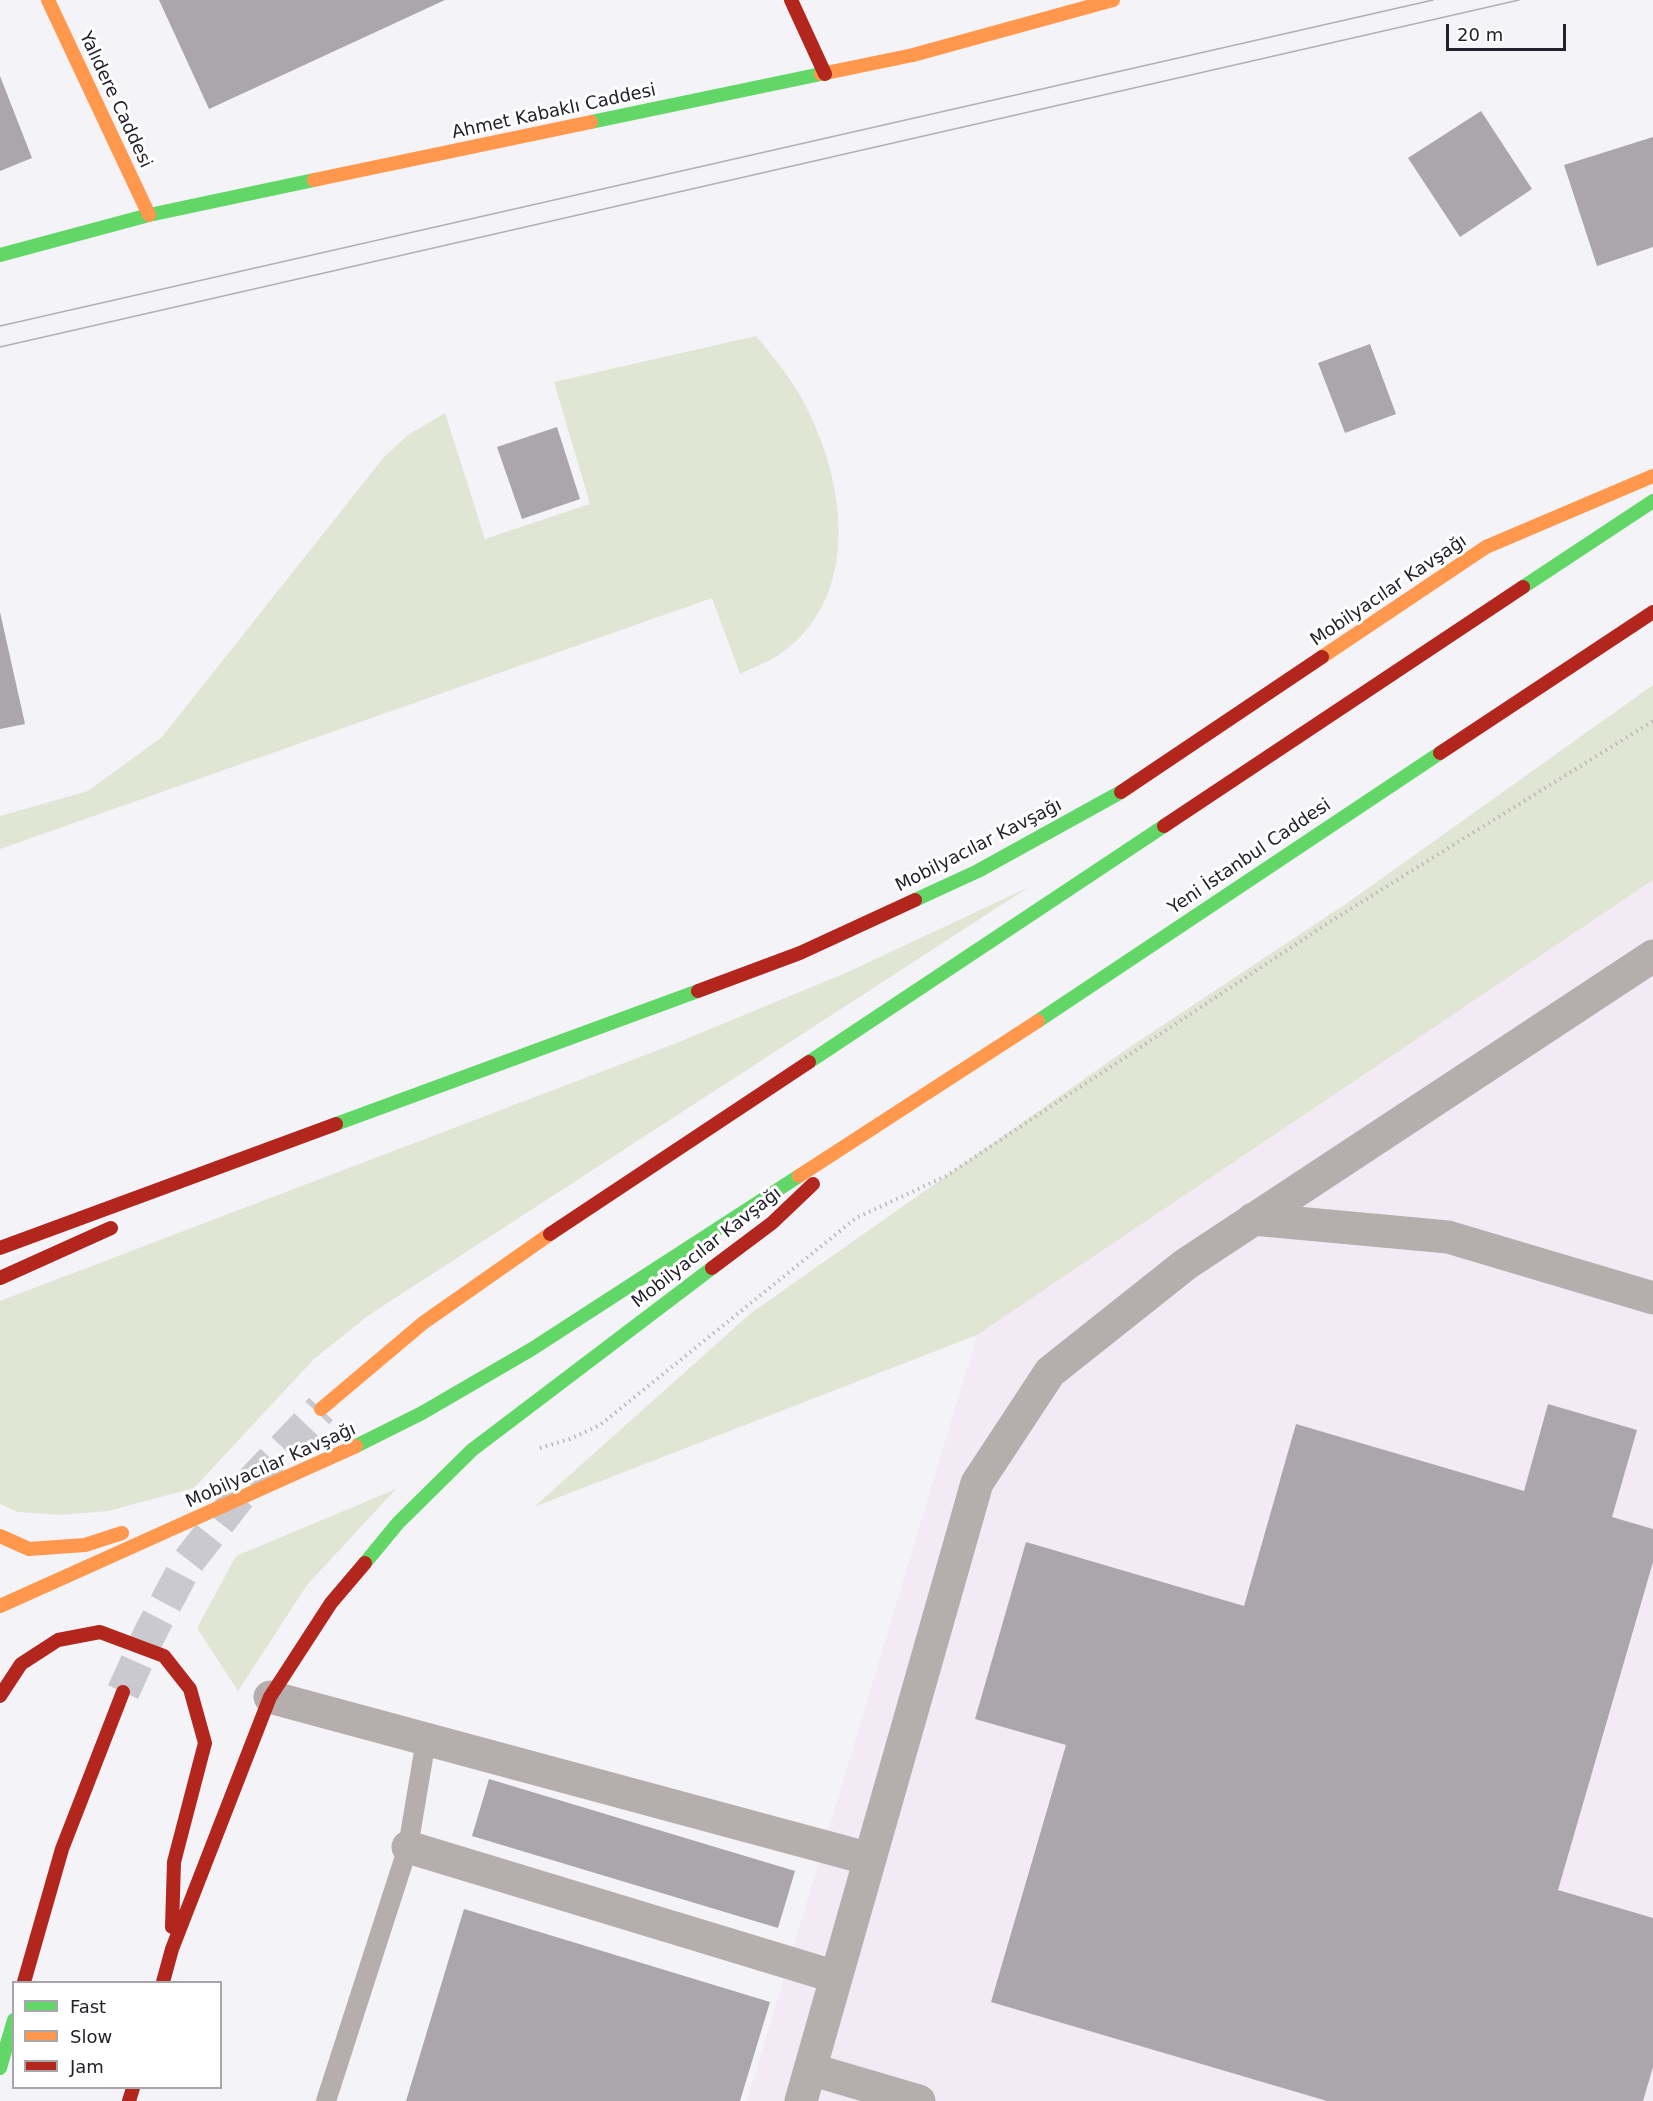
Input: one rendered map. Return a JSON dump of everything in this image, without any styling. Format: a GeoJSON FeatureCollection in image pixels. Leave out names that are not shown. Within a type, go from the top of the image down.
{"type":"FeatureCollection","features":[{"type":"Feature","properties":{"kind":"main road","name":"Yalıdere Caddesi"},"geometry":{"type":"LineString","coordinates":[[48,0],[149,215]]}},
{"type":"Feature","properties":{"kind":"main road"},"geometry":{"type":"LineString","coordinates":[[791,0],[825,74]]}},
{"type":"Feature","properties":{"kind":"main road","name":"Ahmet Kabaklı Caddesi"},"geometry":{"type":"LineString","coordinates":[[0,255],[149,215],[913,55],[1113,0]]}},
{"type":"Feature","properties":{"kind":"main road","name":"Mobilyacılar Kavşağı"},"geometry":{"type":"LineString","coordinates":[[0,1248],[228,1162],[800,953],[978,871],[1125,790],[1486,547],[1653,476]]}},
{"type":"Feature","properties":{"kind":"main road","name":"Mobilyacılar Kavşağı"},"geometry":{"type":"LineString","coordinates":[[321,1409],[423,1323],[508,1262],[1653,501]]}},
{"type":"Feature","properties":{"kind":"main road","name":"Yeni İstanbul Caddesi"},"geometry":{"type":"LineString","coordinates":[[866,1133],[1653,612]]}},
{"type":"Feature","properties":{"kind":"main road","name":"Mobilyacılar Kavşağı"},"geometry":{"type":"LineString","coordinates":[[0,1606],[291,1478],[418,1416],[486,1377],[866,1133]]}},
{"type":"Feature","properties":{"kind":"main road","name":"Mobilyacılar Kavşağı"},"geometry":{"type":"LineString","coordinates":[[164,1981],[172,1949],[270,1697],[332,1603],[398,1523],[472,1450],[772,1223],[866,1133]]}},
{"type":"Feature","properties":{"kind":"main road"},"geometry":{"type":"LineString","coordinates":[[0,1278],[130,1217],[228,1162]]}},
{"type":"Feature","properties":{"kind":"main road"},"geometry":{"type":"LineString","coordinates":[[0,1536],[29,1549],[85,1545],[291,1478]]}},
{"type":"Feature","properties":{"kind":"main road"},"geometry":{"type":"LineString","coordinates":[[0,1696],[21,1664],[58,1640],[100,1632],[164,1656],[190,1689],[205,1743],[174,1862],[172,1949]]}},
{"type":"Feature","properties":{"kind":"main road"},"geometry":{"type":"LineString","coordinates":[[25,1981],[62,1849],[123,1692]]}},
{"type":"Feature","properties":{"kind":"main road"},"geometry":{"type":"LineString","coordinates":[[0,2068],[12,2027]]}},
{"type":"Feature","properties":{"kind":"street"},"geometry":{"type":"LineString","coordinates":[[801,2101],[977,1483],[1050,1372],[1186,1264],[1653,956]]}},
{"type":"Feature","properties":{"kind":"street"},"geometry":{"type":"LineString","coordinates":[[1253,1220],[1448,1237],[1653,1298]]}},
{"type":"Feature","properties":{"kind":"street"},"geometry":{"type":"LineString","coordinates":[[270,1697],[870,1859]]}},
{"type":"Feature","properties":{"kind":"street"},"geometry":{"type":"LineString","coordinates":[[408,1847],[836,1977]]}},
{"type":"Feature","properties":{"kind":"street"},"geometry":{"type":"LineString","coordinates":[[810,2069],[919,2101]]}},
{"type":"Feature","properties":{"kind":"lane"},"geometry":{"type":"LineString","coordinates":[[326,2101],[408,1847],[426,1740]]}},
{"type":"Feature","properties":{"kind":"path"},"geometry":{"type":"LineString","coordinates":[[537,1449],[570,1439],[600,1425],[855,1218],[946,1176],[1331,921],[1653,721]]}},
{"type":"Feature","properties":{"kind":"shaded area"},"geometry":{"type":"Polygon","coordinates":[[[1653,880],[1653,2101],[747,2101],[977,1335],[1653,880]]]}},
{"type":"Feature","properties":{"kind":"green space"},"geometry":{"type":"Polygon","coordinates":[[[756,336],[792,382],[817,431],[829,465],[836,500],[839,536],[835,571],[824,603],[805,632],[777,656],[740,674],[712,598],[0,849],[0,816],[88,791],[162,737],[384,457],[408,435],[445,413],[485,539],[590,504],[554,382],[756,336]]]}},
{"type":"Feature","properties":{"kind":"green space"},"geometry":{"type":"Polygon","coordinates":[[[1653,685],[1653,880],[977,1335],[534,1507],[751,1313],[1124,1051],[1350,901],[1653,685]]]}},
{"type":"Feature","properties":{"kind":"green space"},"geometry":{"type":"Polygon","coordinates":[[[1029,887],[369,1315],[314,1359],[194,1488],[108,1511],[61,1515],[18,1512],[0,1504],[0,1301],[674,1044],[848,972],[1029,887]]]}},
{"type":"Feature","properties":{"kind":"green space"},"geometry":{"type":"Polygon","coordinates":[[[396,1489],[307,1585],[238,1691],[197,1628],[236,1556],[396,1489]]]}},
{"type":"Feature","properties":{"kind":"building"},"geometry":{"type":"Polygon","coordinates":[[[159,0],[445,0],[209,109],[159,0]]]}},
{"type":"Feature","properties":{"kind":"building"},"geometry":{"type":"Polygon","coordinates":[[[0,76],[32,158],[0,171],[0,76]]]}},
{"type":"Feature","properties":{"kind":"building"},"geometry":{"type":"Polygon","coordinates":[[[1481,111],[1532,189],[1460,237],[1408,158],[1481,111]]]}},
{"type":"Feature","properties":{"kind":"building"},"geometry":{"type":"Polygon","coordinates":[[[1653,137],[1653,247],[1597,266],[1564,165],[1653,137]]]}},
{"type":"Feature","properties":{"kind":"building"},"geometry":{"type":"Polygon","coordinates":[[[1370,344],[1396,414],[1345,433],[1318,363],[1370,344]]]}},
{"type":"Feature","properties":{"kind":"building"},"geometry":{"type":"Polygon","coordinates":[[[557,427],[580,499],[522,519],[497,447],[557,427]]]}},
{"type":"Feature","properties":{"kind":"building"},"geometry":{"type":"Polygon","coordinates":[[[0,612],[25,724],[0,729],[0,612]]]}},
{"type":"Feature","properties":{"kind":"building"},"geometry":{"type":"Polygon","coordinates":[[[1548,1404],[1637,1430],[1612,1517],[1653,1529],[1653,1562],[1558,1890],[1653,1918],[1653,2067],[1643,2101],[1327,2101],[991,2002],[1066,1745],[975,1719],[1026,1542],[1244,1606],[1296,1424],[1524,1491],[1548,1404]]]}},
{"type":"Feature","properties":{"kind":"building"},"geometry":{"type":"Polygon","coordinates":[[[489,1779],[795,1871],[778,1928],[472,1836],[489,1779]]]}},
{"type":"Feature","properties":{"kind":"building"},"geometry":{"type":"Polygon","coordinates":[[[464,1909],[770,2002],[740,2101],[406,2101],[464,1909]]]}},
{"type":"Feature","properties":{"kind":"tunnel"},"geometry":{"type":"LineString","coordinates":[[123,1692],[149,1635],[187,1563],[245,1489],[321,1409]]}},
{"type":"Feature","properties":{"kind":"tram line"},"geometry":{"type":"LineString","coordinates":[[0,326],[1433,0]]}},
{"type":"Feature","properties":{"kind":"tram line"},"geometry":{"type":"LineString","coordinates":[[0,347],[1519,0]]}},
{"type":"Feature","properties":{"kind":"traffic: fast"},"geometry":{"type":"LineString","coordinates":[[591,122],[821,74]]}},
{"type":"Feature","properties":{"kind":"traffic: fast"},"geometry":{"type":"LineString","coordinates":[[0,255],[149,215],[314,180]]}},
{"type":"Feature","properties":{"kind":"traffic: fast"},"geometry":{"type":"LineString","coordinates":[[1523,587],[1653,501]]}},
{"type":"Feature","properties":{"kind":"traffic: fast"},"geometry":{"type":"LineString","coordinates":[[1038,1021],[1440,753]]}},
{"type":"Feature","properties":{"kind":"traffic: fast"},"geometry":{"type":"LineString","coordinates":[[915,900],[978,871],[1121,792]]}},
{"type":"Feature","properties":{"kind":"traffic: fast"},"geometry":{"type":"LineString","coordinates":[[809,1062],[1164,826]]}},
{"type":"Feature","properties":{"kind":"traffic: fast"},"geometry":{"type":"LineString","coordinates":[[336,1124],[698,991]]}},
{"type":"Feature","properties":{"kind":"traffic: fast"},"geometry":{"type":"LineString","coordinates":[[356,1446],[422,1413],[532,1349],[799,1176]]}},
{"type":"Feature","properties":{"kind":"traffic: fast"},"geometry":{"type":"LineString","coordinates":[[365,1563],[398,1523],[472,1450],[712,1268]]}},
{"type":"Feature","properties":{"kind":"traffic: fast"},"geometry":{"type":"LineString","coordinates":[[0,2068],[12,2027]]}},
{"type":"Feature","properties":{"kind":"traffic: slow"},"geometry":{"type":"LineString","coordinates":[[48,0],[149,215]]}},
{"type":"Feature","properties":{"kind":"traffic: slow"},"geometry":{"type":"LineString","coordinates":[[821,74],[913,55],[1113,0]]}},
{"type":"Feature","properties":{"kind":"traffic: slow"},"geometry":{"type":"LineString","coordinates":[[314,180],[591,122]]}},
{"type":"Feature","properties":{"kind":"traffic: slow"},"geometry":{"type":"LineString","coordinates":[[1322,657],[1486,547],[1653,476]]}},
{"type":"Feature","properties":{"kind":"traffic: slow"},"geometry":{"type":"LineString","coordinates":[[799,1176],[1038,1021]]}},
{"type":"Feature","properties":{"kind":"traffic: slow"},"geometry":{"type":"LineString","coordinates":[[321,1409],[423,1323],[550,1234]]}},
{"type":"Feature","properties":{"kind":"traffic: slow"},"geometry":{"type":"LineString","coordinates":[[0,1606],[356,1446]]}},
{"type":"Feature","properties":{"kind":"traffic: slow"},"geometry":{"type":"LineString","coordinates":[[0,1536],[29,1549],[85,1545],[122,1533]]}},
{"type":"Feature","properties":{"kind":"traffic: jam"},"geometry":{"type":"LineString","coordinates":[[791,0],[825,74]]}},
{"type":"Feature","properties":{"kind":"traffic: jam"},"geometry":{"type":"LineString","coordinates":[[1164,826],[1523,587]]}},
{"type":"Feature","properties":{"kind":"traffic: jam"},"geometry":{"type":"LineString","coordinates":[[1440,753],[1653,612]]}},
{"type":"Feature","properties":{"kind":"traffic: jam"},"geometry":{"type":"LineString","coordinates":[[1121,792],[1322,657]]}},
{"type":"Feature","properties":{"kind":"traffic: jam"},"geometry":{"type":"LineString","coordinates":[[698,991],[800,953],[915,900]]}},
{"type":"Feature","properties":{"kind":"traffic: jam"},"geometry":{"type":"LineString","coordinates":[[550,1234],[809,1062]]}},
{"type":"Feature","properties":{"kind":"traffic: jam"},"geometry":{"type":"LineString","coordinates":[[0,1248],[336,1124]]}},
{"type":"Feature","properties":{"kind":"traffic: jam"},"geometry":{"type":"LineString","coordinates":[[712,1268],[772,1223],[813,1184]]}},
{"type":"Feature","properties":{"kind":"traffic: jam"},"geometry":{"type":"LineString","coordinates":[[0,1278],[111,1228]]}},
{"type":"Feature","properties":{"kind":"traffic: jam"},"geometry":{"type":"LineString","coordinates":[[163,1981],[172,1949],[270,1697],[331,1603],[365,1563]]}},
{"type":"Feature","properties":{"kind":"traffic: jam"},"geometry":{"type":"LineString","coordinates":[[0,1696],[21,1664],[58,1640],[100,1632],[164,1656],[190,1689],[205,1743],[174,1862],[172,1927]]}},
{"type":"Feature","properties":{"kind":"traffic: jam"},"geometry":{"type":"LineString","coordinates":[[24,1981],[62,1849],[123,1692]]}},
{"type":"Feature","properties":{"kind":"traffic: jam"},"geometry":{"type":"LineString","coordinates":[[129,2101],[133,2089]]}}]}
